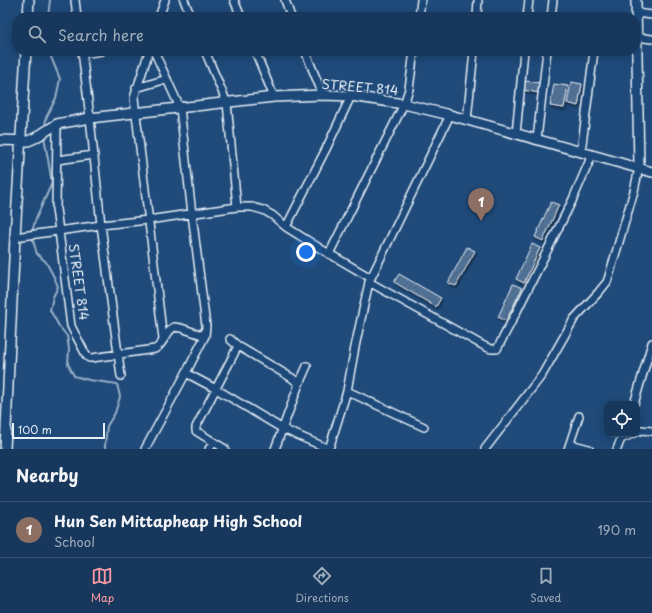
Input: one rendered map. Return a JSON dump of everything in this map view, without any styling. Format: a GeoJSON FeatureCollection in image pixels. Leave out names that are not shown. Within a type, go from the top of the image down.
{"type":"FeatureCollection","features":[{"type":"Feature","properties":{"kind":"street"},"geometry":{"type":"LineString","coordinates":[[28,12],[29,0]]}},
{"type":"Feature","properties":{"kind":"street"},"geometry":{"type":"LineString","coordinates":[[75,0],[76,12]]}},
{"type":"Feature","properties":{"kind":"street"},"geometry":{"type":"LineString","coordinates":[[161,12],[165,0]]}},
{"type":"Feature","properties":{"kind":"street"},"geometry":{"type":"LineString","coordinates":[[184,0],[189,12]]}},
{"type":"Feature","properties":{"kind":"street"},"geometry":{"type":"LineString","coordinates":[[234,0],[239,12]]}},
{"type":"Feature","properties":{"kind":"street"},"geometry":{"type":"LineString","coordinates":[[285,0],[289,12]]}},
{"type":"Feature","properties":{"kind":"street"},"geometry":{"type":"LineString","coordinates":[[420,12],[421,0]]}},
{"type":"Feature","properties":{"kind":"street"},"geometry":{"type":"LineString","coordinates":[[477,12],[478,0]]}},
{"type":"Feature","properties":{"kind":"street"},"geometry":{"type":"LineString","coordinates":[[528,12],[529,0]]}},
{"type":"Feature","properties":{"kind":"street"},"geometry":{"type":"LineString","coordinates":[[552,12],[554,0]]}},
{"type":"Feature","properties":{"kind":"street"},"geometry":{"type":"LineString","coordinates":[[636,0],[636,12]]}},
{"type":"Feature","properties":{"kind":"street"},"geometry":{"type":"LineString","coordinates":[[640,14],[652,15]]}},
{"type":"Feature","properties":{"kind":"street"},"geometry":{"type":"LineString","coordinates":[[640,38],[652,39]]}},
{"type":"Feature","properties":{"kind":"street"},"geometry":{"type":"LineString","coordinates":[[5,449],[26,56]]}},
{"type":"Feature","properties":{"kind":"street"},"geometry":{"type":"LineString","coordinates":[[82,56],[101,225],[121,376]]}},
{"type":"Feature","properties":{"kind":"street"},"geometry":{"type":"LineString","coordinates":[[146,56],[134,98],[163,339]]}},
{"type":"Feature","properties":{"kind":"street"},"geometry":{"type":"LineString","coordinates":[[145,449],[205,336],[206,326],[180,108],[156,56]]}},
{"type":"Feature","properties":{"kind":"street"},"geometry":{"type":"LineString","coordinates":[[207,56],[227,102],[237,207]]}},
{"type":"Feature","properties":{"kind":"street"},"geometry":{"type":"LineString","coordinates":[[257,56],[274,97]]}},
{"type":"Feature","properties":{"kind":"street"},"geometry":{"type":"LineString","coordinates":[[307,56],[323,95]]}},
{"type":"Feature","properties":{"kind":"street"},"geometry":{"type":"LineString","coordinates":[[329,254],[404,104],[409,89],[413,56]]}},
{"type":"Feature","properties":{"kind":"street"},"geometry":{"type":"LineString","coordinates":[[467,120],[473,56]]}},
{"type":"Feature","properties":{"kind":"street"},"geometry":{"type":"LineString","coordinates":[[516,134],[524,56]]}},
{"type":"Feature","properties":{"kind":"street"},"geometry":{"type":"LineString","coordinates":[[537,139],[546,56]]}},
{"type":"Feature","properties":{"kind":"street"},"geometry":{"type":"LineString","coordinates":[[581,152],[593,56]]}},
{"type":"Feature","properties":{"kind":"street"},"geometry":{"type":"LineString","coordinates":[[485,449],[542,375],[574,319],[607,282],[639,168],[636,56]]}},
{"type":"Feature","properties":{"kind":"street"},"geometry":{"type":"LineString","coordinates":[[136,88],[166,78]]}},
{"type":"Feature","properties":{"kind":"street","name":"STREET 814"},"geometry":{"type":"LineString","coordinates":[[205,336],[174,327],[169,330],[163,339],[161,346],[156,349],[92,358],[89,358],[86,355],[71,326],[56,209],[57,160],[55,125],[90,118],[274,97],[323,95],[351,96],[404,104],[450,115],[652,172]]}},
{"type":"Feature","properties":{"kind":"street"},"geometry":{"type":"LineString","coordinates":[[286,227],[351,96]]}},
{"type":"Feature","properties":{"kind":"street"},"geometry":{"type":"LineString","coordinates":[[186,373],[283,429],[329,449],[347,391],[370,280],[450,115]]}},
{"type":"Feature","properties":{"kind":"street"},"geometry":{"type":"LineString","coordinates":[[0,140],[28,141],[55,125]]}},
{"type":"Feature","properties":{"kind":"street"},"geometry":{"type":"LineString","coordinates":[[57,160],[94,155]]}},
{"type":"Feature","properties":{"kind":"street"},"geometry":{"type":"LineString","coordinates":[[15,238],[237,207],[252,207],[263,210],[272,215],[286,227],[370,280],[484,346],[497,349],[515,315],[592,155]]}},
{"type":"Feature","properties":{"kind":"street"},"geometry":{"type":"LineString","coordinates":[[230,339],[238,346],[292,378],[299,384]]}},
{"type":"Feature","properties":{"kind":"street"},"geometry":{"type":"LineString","coordinates":[[635,401],[652,343]]}},
{"type":"Feature","properties":{"kind":"street"},"geometry":{"type":"LineString","coordinates":[[225,449],[196,431],[196,427],[238,346]]}},
{"type":"Feature","properties":{"kind":"street"},"geometry":{"type":"LineString","coordinates":[[275,449],[307,366]]}},
{"type":"Feature","properties":{"kind":"street"},"geometry":{"type":"LineString","coordinates":[[347,391],[424,427]]}},
{"type":"Feature","properties":{"kind":"street"},"geometry":{"type":"LineString","coordinates":[[579,416],[569,446],[589,449]]}},
{"type":"Feature","properties":{"kind":"street"},"geometry":{"type":"LineString","coordinates":[[640,430],[652,431]]}},
{"type":"Feature","properties":{"kind":"street"},"geometry":{"type":"LineString","coordinates":[[617,449],[621,439],[625,437]]}},
{"type":"Feature","properties":{"kind":"street"},"geometry":{"type":"LineString","coordinates":[[209,449],[214,442]]}},
{"type":"Feature","properties":{"kind":"building"},"geometry":{"type":"Polygon","coordinates":[[[524,81],[541,83],[539,93],[523,90],[524,81]]]}},
{"type":"Feature","properties":{"kind":"building"},"geometry":{"type":"Polygon","coordinates":[[[571,82],[582,84],[578,106],[567,103],[571,82]]]}},
{"type":"Feature","properties":{"kind":"building"},"geometry":{"type":"Polygon","coordinates":[[[554,84],[568,86],[564,108],[550,106],[554,84]]]}},
{"type":"Feature","properties":{"kind":"building"},"geometry":{"type":"Polygon","coordinates":[[[551,202],[559,205],[543,241],[535,237],[551,202]]]}},
{"type":"Feature","properties":{"kind":"building"},"geometry":{"type":"Polygon","coordinates":[[[532,244],[540,248],[524,283],[516,279],[532,244]]]}},
{"type":"Feature","properties":{"kind":"building"},"geometry":{"type":"Polygon","coordinates":[[[467,247],[475,251],[456,286],[448,283],[467,247]]]}},
{"type":"Feature","properties":{"kind":"building"},"geometry":{"type":"Polygon","coordinates":[[[399,274],[441,298],[436,307],[394,282],[399,274]]]}},
{"type":"Feature","properties":{"kind":"building"},"geometry":{"type":"Polygon","coordinates":[[[513,284],[522,288],[506,321],[498,317],[513,284]]]}},
{"type":"Feature","properties":{"kind":"waterway"},"geometry":{"type":"LineString","coordinates":[[49,12],[50,0]]}},
{"type":"Feature","properties":{"kind":"waterway"},"geometry":{"type":"LineString","coordinates":[[45,128],[46,118],[56,98],[60,79],[51,56]]}},
{"type":"Feature","properties":{"kind":"waterway"},"geometry":{"type":"LineString","coordinates":[[32,232],[36,218],[52,183],[44,136]]}},
{"type":"Feature","properties":{"kind":"waterway"},"geometry":{"type":"LineString","coordinates":[[32,237],[37,254],[46,262],[58,287],[53,297],[50,310],[59,326],[67,336],[69,349],[68,364],[74,376],[117,384],[120,397],[115,413],[107,426],[105,449]]}},
{"type":"Feature","properties":{"kind":"place","name":"Hun Sen Mittapheap High School"},"geometry":{"type":"Point","coordinates":[481,221]}}]}
